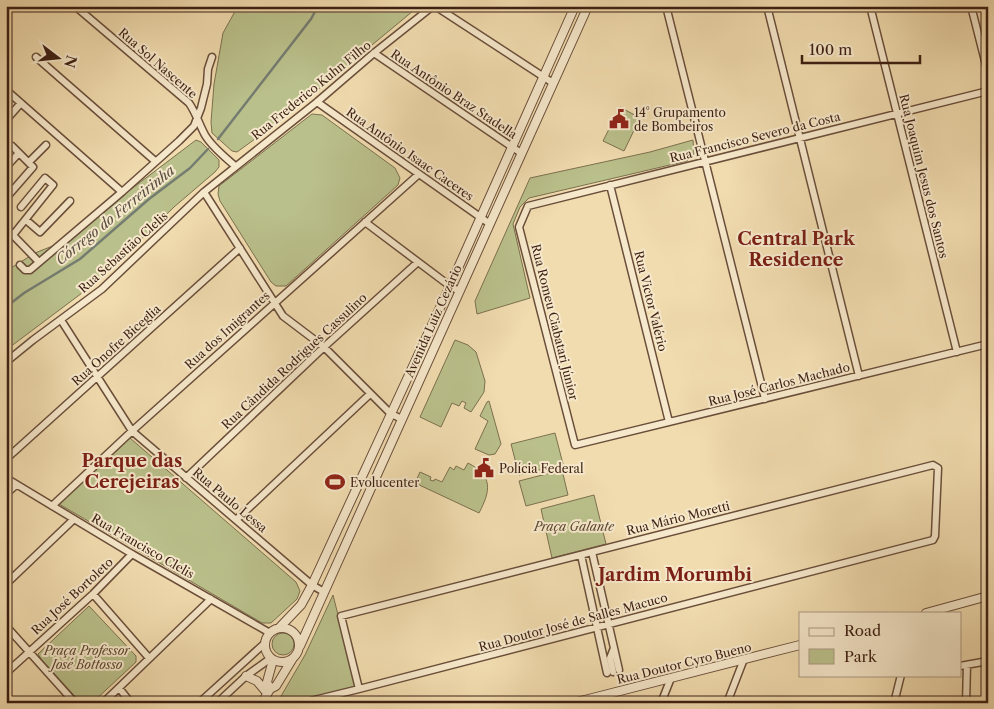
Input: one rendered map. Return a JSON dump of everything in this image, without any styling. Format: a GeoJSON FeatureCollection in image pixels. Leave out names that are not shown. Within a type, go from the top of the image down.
{"type":"FeatureCollection","features":[{"type":"Feature","properties":{"kind":"street","name":"Rua Sol Nascente"},"geometry":{"type":"LineString","coordinates":[[75,6],[190,103],[211,144],[235,166]]}},
{"type":"Feature","properties":{"kind":"street"},"geometry":{"type":"LineString","coordinates":[[434,6],[553,82]]}},
{"type":"Feature","properties":{"kind":"street","name":"Rua Frederico Kuhn Filho"},"geometry":{"type":"LineString","coordinates":[[204,192],[434,6]]}},
{"type":"Feature","properties":{"kind":"street"},"geometry":{"type":"LineString","coordinates":[[575,6],[586,10]]}},
{"type":"Feature","properties":{"kind":"street","name":"Avenida Luiz Cezário"},"geometry":{"type":"LineString","coordinates":[[280,627],[301,604],[312,585],[450,286],[575,6]]}},
{"type":"Feature","properties":{"kind":"street"},"geometry":{"type":"LineString","coordinates":[[666,6],[765,399]]}},
{"type":"Feature","properties":{"kind":"street"},"geometry":{"type":"LineString","coordinates":[[767,6],[859,376]]}},
{"type":"Feature","properties":{"kind":"street","name":"Rua Joaquim Jesus dos Santos"},"geometry":{"type":"LineString","coordinates":[[870,6],[957,352]]}},
{"type":"Feature","properties":{"kind":"street"},"geometry":{"type":"LineString","coordinates":[[971,6],[988,73]]}},
{"type":"Feature","properties":{"kind":"street","name":"Avenida Luiz Cezário"},"geometry":{"type":"LineString","coordinates":[[300,646],[586,10]]}},
{"type":"Feature","properties":{"kind":"street","name":"Rua Antônio Braz Stadella"},"geometry":{"type":"LineString","coordinates":[[374,53],[521,153]]}},
{"type":"Feature","properties":{"kind":"street"},"geometry":{"type":"LineString","coordinates":[[36,57],[155,161]]}},
{"type":"Feature","properties":{"kind":"street"},"geometry":{"type":"LineString","coordinates":[[20,265],[25,270],[30,270],[122,192],[180,141],[194,126],[207,84],[208,69],[212,57]]}},
{"type":"Feature","properties":{"kind":"street"},"geometry":{"type":"LineString","coordinates":[[6,90],[122,192]]}},
{"type":"Feature","properties":{"kind":"street","name":"Rua Francisco Severo da Costa"},"geometry":{"type":"LineString","coordinates":[[528,206],[988,90]]}},
{"type":"Feature","properties":{"kind":"street","name":"Rua Antônio Isaac Caceres"},"geometry":{"type":"LineString","coordinates":[[317,102],[490,224]]}},
{"type":"Feature","properties":{"kind":"street"},"geometry":{"type":"LineString","coordinates":[[6,120],[21,103]]}},
{"type":"Feature","properties":{"kind":"street"},"geometry":{"type":"LineString","coordinates":[[526,113],[537,119]]}},
{"type":"Feature","properties":{"kind":"street"},"geometry":{"type":"LineString","coordinates":[[29,162],[46,145]]}},
{"type":"Feature","properties":{"kind":"street"},"geometry":{"type":"LineString","coordinates":[[6,151],[12,146],[34,167],[6,198]]}},
{"type":"Feature","properties":{"kind":"street"},"geometry":{"type":"LineString","coordinates":[[6,167],[19,153]]}},
{"type":"Feature","properties":{"kind":"street","name":"Rua dos Imigrantes"},"geometry":{"type":"LineString","coordinates":[[52,506],[132,431],[419,174]]}},
{"type":"Feature","properties":{"kind":"street"},"geometry":{"type":"LineString","coordinates":[[13,235],[54,185],[45,178],[21,207]]}},
{"type":"Feature","properties":{"kind":"street","name":"Rua Victor Valério"},"geometry":{"type":"LineString","coordinates":[[610,186],[669,422]]}},
{"type":"Feature","properties":{"kind":"street"},"geometry":{"type":"LineString","coordinates":[[204,192],[283,316],[324,348],[391,414],[402,419]]}},
{"type":"Feature","properties":{"kind":"street","name":"Rua Sebastião Clelis"},"geometry":{"type":"LineString","coordinates":[[6,362],[102,290],[204,192]]}},
{"type":"Feature","properties":{"kind":"street"},"geometry":{"type":"LineString","coordinates":[[26,220],[40,232],[70,201]]}},
{"type":"Feature","properties":{"kind":"street","name":"Rua Romeu Ciabatari Júnior"},"geometry":{"type":"LineString","coordinates":[[528,206],[519,226],[575,445]]}},
{"type":"Feature","properties":{"kind":"street"},"geometry":{"type":"LineString","coordinates":[[365,222],[450,286],[460,291]]}},
{"type":"Feature","properties":{"kind":"street"},"geometry":{"type":"LineString","coordinates":[[6,228],[39,262]]}},
{"type":"Feature","properties":{"kind":"street","name":"Rua Onofre Biceglia"},"geometry":{"type":"LineString","coordinates":[[6,459],[240,248]]}},
{"type":"Feature","properties":{"kind":"street","name":"Rua Cândida Rodrigues Cassulino"},"geometry":{"type":"LineString","coordinates":[[186,478],[418,262]]}},
{"type":"Feature","properties":{"kind":"street","name":"Rua Paulo Lessa"},"geometry":{"type":"LineString","coordinates":[[61,320],[132,431],[312,585],[324,592]]}},
{"type":"Feature","properties":{"kind":"street","name":"Rua José Carlos Machado"},"geometry":{"type":"LineString","coordinates":[[575,445],[988,344]]}},
{"type":"Feature","properties":{"kind":"street"},"geometry":{"type":"LineString","coordinates":[[236,520],[370,394]]}},
{"type":"Feature","properties":{"kind":"street","name":"Rua Doutor José de Salles Macuco"},"geometry":{"type":"LineString","coordinates":[[306,702],[932,540],[935,536],[938,468],[933,465]]}},
{"type":"Feature","properties":{"kind":"street","name":"Rua Mário Moretti"},"geometry":{"type":"LineString","coordinates":[[359,689],[341,616],[933,465]]}},
{"type":"Feature","properties":{"kind":"street","name":"Rua Francisco Clelis"},"geometry":{"type":"LineString","coordinates":[[6,478],[132,554],[270,632]]}},
{"type":"Feature","properties":{"kind":"street"},"geometry":{"type":"LineString","coordinates":[[6,494],[16,485]]}},
{"type":"Feature","properties":{"kind":"street"},"geometry":{"type":"LineString","coordinates":[[6,584],[74,519]]}},
{"type":"Feature","properties":{"kind":"street"},"geometry":{"type":"LineString","coordinates":[[581,555],[597,627],[613,672],[610,658],[614,648],[592,552]]}},
{"type":"Feature","properties":{"kind":"street","name":"Rua José Bortoleto"},"geometry":{"type":"LineString","coordinates":[[6,673],[93,594],[132,554]]}},
{"type":"Feature","properties":{"kind":"street"},"geometry":{"type":"LineString","coordinates":[[588,583],[598,581]]}},
{"type":"Feature","properties":{"kind":"street"},"geometry":{"type":"LineString","coordinates":[[93,594],[149,658]]}},
{"type":"Feature","properties":{"kind":"street"},"geometry":{"type":"LineString","coordinates":[[930,612],[988,596]]}},
{"type":"Feature","properties":{"kind":"street"},"geometry":{"type":"LineString","coordinates":[[103,703],[211,599]]}},
{"type":"Feature","properties":{"kind":"street"},"geometry":{"type":"LineString","coordinates":[[6,626],[75,703]]}},
{"type":"Feature","properties":{"kind":"street"},"geometry":{"type":"LineString","coordinates":[[198,703],[265,643],[270,632],[280,627],[289,628],[299,640],[300,646],[276,686],[269,691],[262,703]]}},
{"type":"Feature","properties":{"kind":"street"},"geometry":{"type":"LineString","coordinates":[[265,643],[265,648],[272,659],[281,662],[293,658]]}},
{"type":"Feature","properties":{"kind":"street","name":"Rua Doutor Cyro Bueno"},"geometry":{"type":"LineString","coordinates":[[573,703],[799,645]]}},
{"type":"Feature","properties":{"kind":"street"},"geometry":{"type":"LineString","coordinates":[[217,703],[246,676],[272,659]]}},
{"type":"Feature","properties":{"kind":"street"},"geometry":{"type":"LineString","coordinates":[[269,691],[267,682],[272,659]]}},
{"type":"Feature","properties":{"kind":"street"},"geometry":{"type":"LineString","coordinates":[[727,703],[744,659]]}},
{"type":"Feature","properties":{"kind":"street"},"geometry":{"type":"LineString","coordinates":[[966,703],[964,666],[988,661]]}},
{"type":"Feature","properties":{"kind":"street"},"geometry":{"type":"LineString","coordinates":[[246,676],[257,681],[269,691]]}},
{"type":"Feature","properties":{"kind":"street"},"geometry":{"type":"LineString","coordinates":[[894,703],[903,676]]}},
{"type":"Feature","properties":{"kind":"street"},"geometry":{"type":"LineString","coordinates":[[661,703],[670,678]]}},
{"type":"Feature","properties":{"kind":"street"},"geometry":{"type":"LineString","coordinates":[[119,688],[132,703]]}},
{"type":"Feature","properties":{"kind":"green space"},"geometry":{"type":"Polygon","coordinates":[[[238,6],[419,6],[284,118],[237,152],[232,151],[212,133],[211,122],[214,84],[223,33],[238,6]]]}},
{"type":"Feature","properties":{"kind":"green space"},"geometry":{"type":"Polygon","coordinates":[[[620,107],[640,118],[624,151],[603,141],[620,107]]]}},
{"type":"Feature","properties":{"kind":"green space"},"geometry":{"type":"Polygon","coordinates":[[[312,114],[322,115],[395,168],[400,178],[398,185],[286,286],[276,286],[271,282],[220,201],[218,194],[219,186],[312,114]]]}},
{"type":"Feature","properties":{"kind":"green space"},"geometry":{"type":"Polygon","coordinates":[[[196,140],[201,142],[219,160],[219,167],[215,172],[174,207],[90,287],[6,350],[6,271],[35,253],[60,243],[196,140]]]}},
{"type":"Feature","properties":{"kind":"green space"},"geometry":{"type":"Polygon","coordinates":[[[693,140],[694,154],[687,161],[529,198],[520,207],[513,224],[530,298],[477,314],[475,301],[530,178],[650,152],[693,140]]]}},
{"type":"Feature","properties":{"kind":"green space"},"geometry":{"type":"Polygon","coordinates":[[[455,340],[468,345],[476,352],[485,381],[484,392],[471,412],[464,408],[466,403],[462,401],[459,406],[452,403],[441,427],[420,417],[455,340]]]}},
{"type":"Feature","properties":{"kind":"green space"},"geometry":{"type":"Polygon","coordinates":[[[489,401],[501,444],[495,454],[489,455],[475,449],[488,421],[480,416],[489,401]]]}},
{"type":"Feature","properties":{"kind":"green space"},"geometry":{"type":"Polygon","coordinates":[[[555,433],[563,464],[519,475],[511,444],[555,433]]]}},
{"type":"Feature","properties":{"kind":"green space"},"geometry":{"type":"Polygon","coordinates":[[[130,438],[296,582],[300,591],[297,599],[271,623],[262,623],[59,504],[130,438]]]}},
{"type":"Feature","properties":{"kind":"green space"},"geometry":{"type":"Polygon","coordinates":[[[468,463],[486,478],[486,497],[479,513],[415,483],[420,472],[431,477],[430,480],[434,481],[435,479],[442,482],[450,467],[454,470],[456,466],[464,470],[468,463]]]}},
{"type":"Feature","properties":{"kind":"green space"},"geometry":{"type":"Polygon","coordinates":[[[562,470],[568,495],[526,506],[519,481],[562,470]]]}},
{"type":"Feature","properties":{"kind":"green space","name":"Praça Galante"},"geometry":{"type":"Polygon","coordinates":[[[594,495],[606,544],[552,558],[541,509],[594,495]]]}},
{"type":"Feature","properties":{"kind":"green space"},"geometry":{"type":"Polygon","coordinates":[[[333,595],[356,686],[305,700],[305,703],[277,703],[305,655],[333,595]]]}},
{"type":"Feature","properties":{"kind":"green space","name":"Praça Professor José Bottosso"},"geometry":{"type":"Polygon","coordinates":[[[89,606],[136,656],[136,662],[92,703],[81,703],[38,654],[89,606]]]}},
{"type":"Feature","properties":{"kind":"green space"},"geometry":{"type":"Polygon","coordinates":[[[283,633],[291,636],[294,644],[291,652],[283,655],[275,652],[272,644],[275,636],[283,633]]]}},
{"type":"Feature","properties":{"kind":"waterway","name":"Córrego do Ferreirinha"},"geometry":{"type":"LineString","coordinates":[[218,139],[311,19],[318,6]]}},
{"type":"Feature","properties":{"kind":"waterway","name":"Córrego do Ferreirinha"},"geometry":{"type":"LineString","coordinates":[[6,307],[24,293],[80,259],[149,199],[190,168],[208,149]]}},
{"type":"Feature","properties":{"kind":"place","name":"14° Grupamento de Bombeiros"},"geometry":{"type":"Point","coordinates":[619,119]}},
{"type":"Feature","properties":{"kind":"place","name":"Polícia Federal"},"geometry":{"type":"Point","coordinates":[484,468]}},
{"type":"Feature","properties":{"kind":"place","name":"Evolucenter"},"geometry":{"type":"Point","coordinates":[335,482]}},
{"type":"Feature","properties":{"kind":"district","name":"Central Park Residence"},"geometry":{"type":"Point","coordinates":[796,249]}},
{"type":"Feature","properties":{"kind":"district","name":"Parque das Cerejeiras"},"geometry":{"type":"Point","coordinates":[132,471]}},
{"type":"Feature","properties":{"kind":"district","name":"Jardim Morumbi"},"geometry":{"type":"Point","coordinates":[675,575]}}]}
